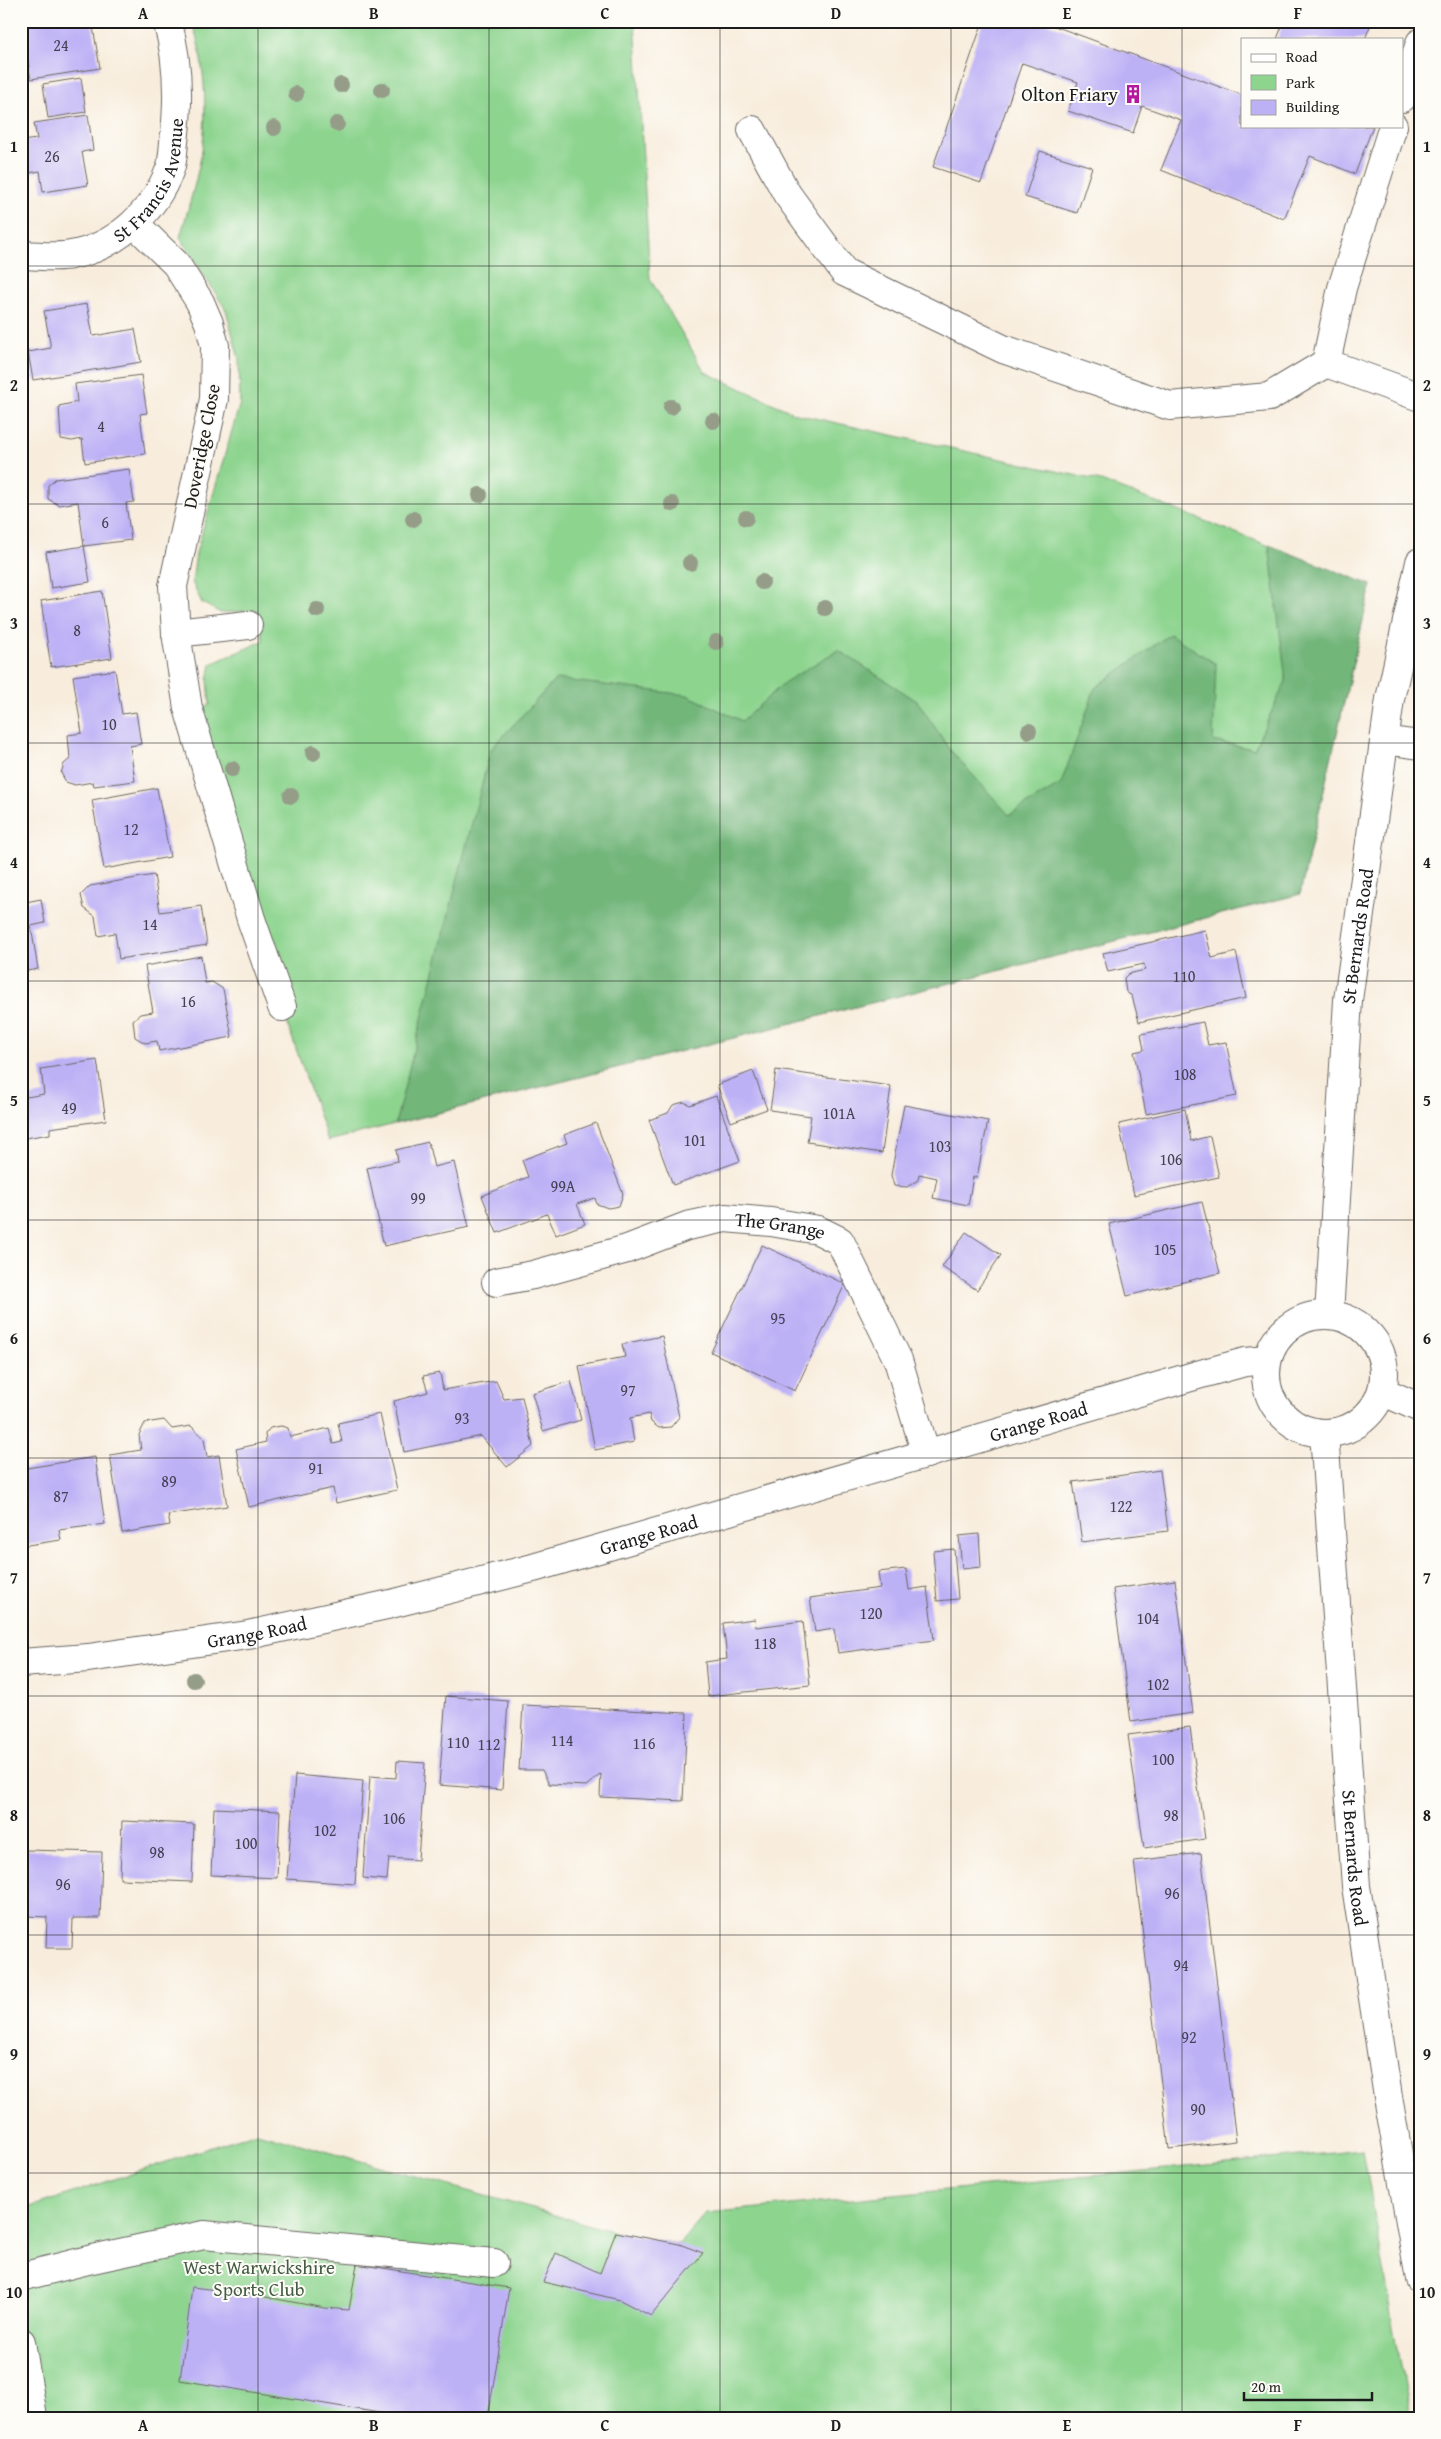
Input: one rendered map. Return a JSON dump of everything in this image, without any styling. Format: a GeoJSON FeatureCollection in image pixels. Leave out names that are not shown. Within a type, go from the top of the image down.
{"type":"FeatureCollection","features":[{"type":"Feature","properties":{"kind":"street","name":"St Francis Avenue"},"geometry":{"type":"LineString","coordinates":[[21,255],[70,256],[107,244],[136,224],[156,196],[170,168],[178,105],[174,42],[167,21]]}},
{"type":"Feature","properties":{"kind":"street"},"geometry":{"type":"LineString","coordinates":[[1404,92],[1420,43]]}},
{"type":"Feature","properties":{"kind":"street"},"geometry":{"type":"LineString","coordinates":[[752,130],[787,194],[844,272],[1003,349],[1170,406],[1269,397],[1326,364],[1342,288],[1392,128]]}},
{"type":"Feature","properties":{"kind":"street","name":"Doveridge Close"},"geometry":{"type":"LineString","coordinates":[[136,224],[176,264],[200,302],[209,323],[215,346],[214,399],[172,586],[176,633],[188,708],[251,919],[282,1007]]}},
{"type":"Feature","properties":{"kind":"street"},"geometry":{"type":"LineString","coordinates":[[1326,364],[1420,397]]}},
{"type":"Feature","properties":{"kind":"street","name":"St Bernards Road"},"geometry":{"type":"LineString","coordinates":[[1329,1315],[1348,1000],[1390,698],[1420,562]]}},
{"type":"Feature","properties":{"kind":"street"},"geometry":{"type":"LineString","coordinates":[[176,633],[248,625]]}},
{"type":"Feature","properties":{"kind":"street"},"geometry":{"type":"LineString","coordinates":[[1384,740],[1420,745]]}},
{"type":"Feature","properties":{"kind":"street","name":"The Grange"},"geometry":{"type":"LineString","coordinates":[[496,1282],[533,1275],[627,1249],[688,1226],[725,1218],[771,1222],[818,1230],[840,1241],[890,1343],[898,1360],[926,1454]]}},
{"type":"Feature","properties":{"kind":"street"},"geometry":{"type":"LineString","coordinates":[[1329,1315],[1349,1320],[1366,1331],[1377,1346],[1383,1365],[1382,1391],[1372,1409],[1361,1421],[1343,1431],[1324,1433],[1304,1430],[1286,1419],[1275,1406],[1266,1381],[1267,1360],[1275,1342],[1283,1332],[1299,1320],[1329,1315]]}},
{"type":"Feature","properties":{"kind":"street","name":"Grange Road"},"geometry":{"type":"LineString","coordinates":[[21,1663],[88,1658],[248,1635],[391,1604],[533,1568],[1201,1374],[1245,1362],[1267,1360]]}},
{"type":"Feature","properties":{"kind":"street"},"geometry":{"type":"LineString","coordinates":[[1382,1391],[1420,1408]]}},
{"type":"Feature","properties":{"kind":"street","name":"St Bernards Road"},"geometry":{"type":"LineString","coordinates":[[1324,1433],[1356,1886],[1388,2097],[1420,2279]]}},
{"type":"Feature","properties":{"kind":"street"},"geometry":{"type":"LineString","coordinates":[[21,2278],[92,2259],[204,2235],[494,2263]]}},
{"type":"Feature","properties":{"kind":"street"},"geometry":{"type":"LineString","coordinates":[[21,2342],[33,2418]]}},
{"type":"Feature","properties":{"kind":"green space"},"geometry":{"type":"Polygon","coordinates":[[[192,21],[635,21],[650,279],[705,372],[796,414],[1101,481],[1371,585],[1300,894],[328,1141],[251,919],[188,708],[210,705],[208,680],[211,664],[263,641],[258,610],[221,613],[202,603],[192,582],[196,553],[240,403],[239,359],[226,310],[180,237],[197,175],[204,131],[203,74],[192,21]]]}},
{"type":"Feature","properties":{"kind":"green space"},"geometry":{"type":"Polygon","coordinates":[[[1269,545],[1371,585],[1300,894],[395,1124],[491,749],[556,679],[687,695],[742,721],[785,682],[838,650],[917,701],[951,751],[1009,815],[1061,784],[1095,688],[1170,634],[1216,664],[1213,741],[1254,749],[1286,681],[1269,545]]]}},
{"type":"Feature","properties":{"kind":"green space","name":"West Warwickshire Sports Club"},"geometry":{"type":"Polygon","coordinates":[[[257,2132],[626,2235],[679,2244],[706,2213],[1363,2150],[1410,2418],[21,2418],[21,2210],[257,2132]]]}},
{"type":"Feature","properties":{"kind":"building"},"geometry":{"type":"Polygon","coordinates":[[[21,21],[92,21],[100,68],[31,79],[21,21]]]}},
{"type":"Feature","properties":{"kind":"building"},"geometry":{"type":"Polygon","coordinates":[[[983,21],[1041,21],[1241,95],[1241,128],[1372,128],[1355,174],[1310,156],[1284,219],[1161,170],[1181,120],[1142,106],[1133,133],[1068,111],[1078,82],[1022,63],[981,183],[933,167],[983,21]]]}},
{"type":"Feature","properties":{"kind":"building"},"geometry":{"type":"Polygon","coordinates":[[[1284,21],[1372,21],[1365,38],[1277,38],[1284,21]]]}},
{"type":"Feature","properties":{"kind":"building"},"geometry":{"type":"Polygon","coordinates":[[[81,78],[86,112],[48,118],[43,84],[81,78]]]}},
{"type":"Feature","properties":{"kind":"building"},"geometry":{"type":"Polygon","coordinates":[[[88,115],[93,150],[82,152],[88,185],[43,192],[40,171],[23,174],[21,141],[37,139],[34,123],[88,115]]]}},
{"type":"Feature","properties":{"kind":"building"},"geometry":{"type":"Polygon","coordinates":[[[1040,151],[1092,167],[1077,213],[1025,197],[1040,151]]]}},
{"type":"Feature","properties":{"kind":"building"},"geometry":{"type":"Polygon","coordinates":[[[87,304],[93,336],[135,329],[141,362],[33,380],[28,352],[51,348],[44,311],[87,304]]]}},
{"type":"Feature","properties":{"kind":"building"},"geometry":{"type":"Polygon","coordinates":[[[141,375],[147,413],[140,414],[145,454],[85,463],[82,439],[72,441],[61,439],[59,406],[77,402],[75,384],[141,375]]]}},
{"type":"Feature","properties":{"kind":"building"},"geometry":{"type":"Polygon","coordinates":[[[129,469],[134,502],[126,503],[131,540],[84,546],[78,502],[59,505],[48,499],[48,485],[55,479],[129,469]]]}},
{"type":"Feature","properties":{"kind":"building"},"geometry":{"type":"Polygon","coordinates":[[[84,546],[90,582],[51,588],[46,552],[84,546]]]}},
{"type":"Feature","properties":{"kind":"building"},"geometry":{"type":"Polygon","coordinates":[[[102,591],[112,658],[51,667],[41,601],[102,591]]]}},
{"type":"Feature","properties":{"kind":"building"},"geometry":{"type":"Polygon","coordinates":[[[115,670],[122,714],[136,712],[141,744],[130,746],[135,781],[94,786],[93,782],[75,785],[66,782],[61,773],[64,764],[70,759],[68,735],[82,733],[73,676],[115,670]]]}},
{"type":"Feature","properties":{"kind":"building"},"geometry":{"type":"Polygon","coordinates":[[[157,788],[170,857],[104,869],[92,800],[157,788]]]}},
{"type":"Feature","properties":{"kind":"building"},"geometry":{"type":"Polygon","coordinates":[[[154,875],[160,912],[201,906],[207,945],[119,959],[115,933],[98,936],[95,916],[84,908],[81,895],[90,886],[154,875]]]}},
{"type":"Feature","properties":{"kind":"building"},"geometry":{"type":"Polygon","coordinates":[[[41,899],[45,923],[31,926],[38,969],[21,972],[21,903],[41,899]]]}},
{"type":"Feature","properties":{"kind":"building"},"geometry":{"type":"Polygon","coordinates":[[[1205,930],[1212,958],[1236,952],[1246,998],[1139,1022],[1132,996],[1126,992],[1124,978],[1128,974],[1145,970],[1144,964],[1108,972],[1103,953],[1205,930]]]}},
{"type":"Feature","properties":{"kind":"building"},"geometry":{"type":"Polygon","coordinates":[[[201,956],[205,983],[212,982],[223,989],[232,1037],[159,1051],[157,1041],[145,1043],[135,1037],[133,1020],[140,1014],[153,1012],[145,966],[201,956]]]}},
{"type":"Feature","properties":{"kind":"building"},"geometry":{"type":"Polygon","coordinates":[[[1203,1022],[1208,1045],[1226,1042],[1237,1096],[1146,1114],[1134,1052],[1144,1050],[1141,1034],[1203,1022]]]}},
{"type":"Feature","properties":{"kind":"building"},"geometry":{"type":"Polygon","coordinates":[[[97,1060],[106,1120],[50,1128],[50,1134],[25,1138],[24,1129],[21,1129],[21,1098],[44,1094],[41,1069],[97,1060]]]}},
{"type":"Feature","properties":{"kind":"building"},"geometry":{"type":"Polygon","coordinates":[[[776,1070],[891,1086],[882,1153],[807,1142],[811,1116],[770,1110],[776,1070]]]}},
{"type":"Feature","properties":{"kind":"building"},"geometry":{"type":"Polygon","coordinates":[[[753,1071],[767,1109],[731,1122],[717,1085],[753,1071]]]}},
{"type":"Feature","properties":{"kind":"building"},"geometry":{"type":"Polygon","coordinates":[[[716,1096],[740,1161],[673,1185],[649,1120],[668,1113],[673,1105],[684,1102],[690,1105],[716,1096]]]}},
{"type":"Feature","properties":{"kind":"building"},"geometry":{"type":"Polygon","coordinates":[[[904,1105],[988,1121],[977,1177],[973,1177],[968,1205],[933,1198],[937,1178],[919,1174],[918,1180],[907,1187],[894,1186],[891,1175],[904,1105]]]}},
{"type":"Feature","properties":{"kind":"building"},"geometry":{"type":"Polygon","coordinates":[[[1185,1109],[1191,1141],[1210,1136],[1219,1177],[1134,1195],[1119,1124],[1185,1109]]]}},
{"type":"Feature","properties":{"kind":"building"},"geometry":{"type":"Polygon","coordinates":[[[596,1123],[623,1194],[619,1206],[608,1208],[597,1204],[595,1198],[577,1204],[585,1224],[556,1235],[547,1214],[497,1233],[482,1196],[528,1177],[522,1160],[567,1143],[564,1135],[596,1123]]]}},
{"type":"Feature","properties":{"kind":"building"},"geometry":{"type":"Polygon","coordinates":[[[428,1142],[434,1167],[454,1162],[469,1227],[384,1246],[367,1168],[398,1161],[396,1150],[428,1142]]]}},
{"type":"Feature","properties":{"kind":"building"},"geometry":{"type":"Polygon","coordinates":[[[1202,1202],[1220,1273],[1127,1296],[1109,1224],[1202,1202]]]}},
{"type":"Feature","properties":{"kind":"building"},"geometry":{"type":"Polygon","coordinates":[[[966,1232],[1001,1255],[977,1290],[942,1267],[966,1232]]]}},
{"type":"Feature","properties":{"kind":"building"},"geometry":{"type":"Polygon","coordinates":[[[762,1245],[845,1284],[795,1391],[711,1352],[762,1245]]]}},
{"type":"Feature","properties":{"kind":"building"},"geometry":{"type":"Polygon","coordinates":[[[662,1336],[679,1417],[671,1427],[659,1428],[651,1422],[649,1414],[630,1418],[634,1442],[595,1450],[579,1366],[625,1357],[622,1344],[662,1336]]]}},
{"type":"Feature","properties":{"kind":"building"},"geometry":{"type":"Polygon","coordinates":[[[440,1373],[443,1390],[496,1381],[504,1399],[522,1397],[533,1446],[507,1467],[481,1436],[404,1452],[394,1401],[428,1392],[423,1376],[440,1373]]]}},
{"type":"Feature","properties":{"kind":"building"},"geometry":{"type":"Polygon","coordinates":[[[571,1381],[581,1420],[543,1431],[532,1393],[571,1381]]]}},
{"type":"Feature","properties":{"kind":"building"},"geometry":{"type":"Polygon","coordinates":[[[380,1414],[397,1490],[336,1503],[333,1488],[249,1507],[236,1449],[266,1442],[265,1434],[270,1428],[281,1426],[288,1428],[290,1437],[329,1428],[333,1444],[342,1442],[338,1423],[380,1414]]]}},
{"type":"Feature","properties":{"kind":"building"},"geometry":{"type":"Polygon","coordinates":[[[164,1420],[172,1429],[191,1426],[204,1438],[207,1457],[219,1455],[227,1506],[168,1515],[170,1525],[122,1533],[110,1455],[141,1450],[139,1435],[145,1423],[164,1420]]]}},
{"type":"Feature","properties":{"kind":"building"},"geometry":{"type":"Polygon","coordinates":[[[95,1457],[105,1524],[59,1530],[61,1540],[21,1546],[21,1469],[95,1457]]]}},
{"type":"Feature","properties":{"kind":"building"},"geometry":{"type":"Polygon","coordinates":[[[1160,1470],[1168,1531],[1082,1542],[1073,1482],[1160,1470]]]}},
{"type":"Feature","properties":{"kind":"building"},"geometry":{"type":"Polygon","coordinates":[[[979,1534],[981,1567],[962,1569],[959,1536],[979,1534]]]}},
{"type":"Feature","properties":{"kind":"building"},"geometry":{"type":"Polygon","coordinates":[[[954,1549],[958,1599],[937,1601],[933,1551],[954,1549]]]}},
{"type":"Feature","properties":{"kind":"building"},"geometry":{"type":"Polygon","coordinates":[[[906,1569],[909,1590],[927,1587],[934,1640],[838,1653],[834,1629],[815,1632],[810,1598],[880,1588],[878,1572],[906,1569]]]}},
{"type":"Feature","properties":{"kind":"building"},"geometry":{"type":"Polygon","coordinates":[[[1175,1580],[1193,1713],[1131,1722],[1113,1589],[1175,1580]]]}},
{"type":"Feature","properties":{"kind":"building"},"geometry":{"type":"Polygon","coordinates":[[[755,1619],[756,1627],[803,1621],[810,1685],[708,1696],[705,1662],[727,1659],[723,1623],[755,1619]]]}},
{"type":"Feature","properties":{"kind":"building"},"geometry":{"type":"Polygon","coordinates":[[[446,1696],[508,1701],[502,1790],[439,1785],[446,1696]]]}},
{"type":"Feature","properties":{"kind":"building"},"geometry":{"type":"Polygon","coordinates":[[[523,1705],[687,1713],[683,1801],[600,1797],[601,1774],[586,1786],[549,1784],[542,1770],[519,1770],[523,1705]]]}},
{"type":"Feature","properties":{"kind":"building"},"geometry":{"type":"Polygon","coordinates":[[[1190,1727],[1205,1839],[1144,1848],[1128,1735],[1190,1727]]]}},
{"type":"Feature","properties":{"kind":"building"},"geometry":{"type":"Polygon","coordinates":[[[397,1761],[425,1763],[418,1860],[389,1858],[387,1880],[363,1878],[370,1776],[396,1778],[397,1761]]]}},
{"type":"Feature","properties":{"kind":"building"},"geometry":{"type":"Polygon","coordinates":[[[295,1775],[363,1781],[355,1884],[287,1879],[295,1775]]]}},
{"type":"Feature","properties":{"kind":"building"},"geometry":{"type":"Polygon","coordinates":[[[214,1808],[280,1811],[277,1878],[211,1875],[214,1808]]]}},
{"type":"Feature","properties":{"kind":"building"},"geometry":{"type":"Polygon","coordinates":[[[122,1821],[194,1824],[192,1882],[120,1879],[122,1821]]]}},
{"type":"Feature","properties":{"kind":"building"},"geometry":{"type":"Polygon","coordinates":[[[26,1850],[102,1852],[100,1918],[73,1918],[72,1948],[46,1948],[47,1917],[25,1916],[26,1850]]]}},
{"type":"Feature","properties":{"kind":"building"},"geometry":{"type":"Polygon","coordinates":[[[1201,1853],[1236,2141],[1169,2149],[1134,1861],[1201,1853]]]}},
{"type":"Feature","properties":{"kind":"building"},"geometry":{"type":"Polygon","coordinates":[[[616,2232],[679,2244],[703,2253],[651,2316],[620,2300],[543,2282],[556,2253],[600,2273],[616,2232]]]}},
{"type":"Feature","properties":{"kind":"building"},"geometry":{"type":"Polygon","coordinates":[[[357,2264],[509,2288],[488,2418],[410,2418],[180,2380],[192,2287],[349,2310],[357,2264]]]}},
{"type":"Feature","properties":{"kind":"place","name":"Olton Friary"},"geometry":{"type":"Point","coordinates":[1133,94]}}]}
